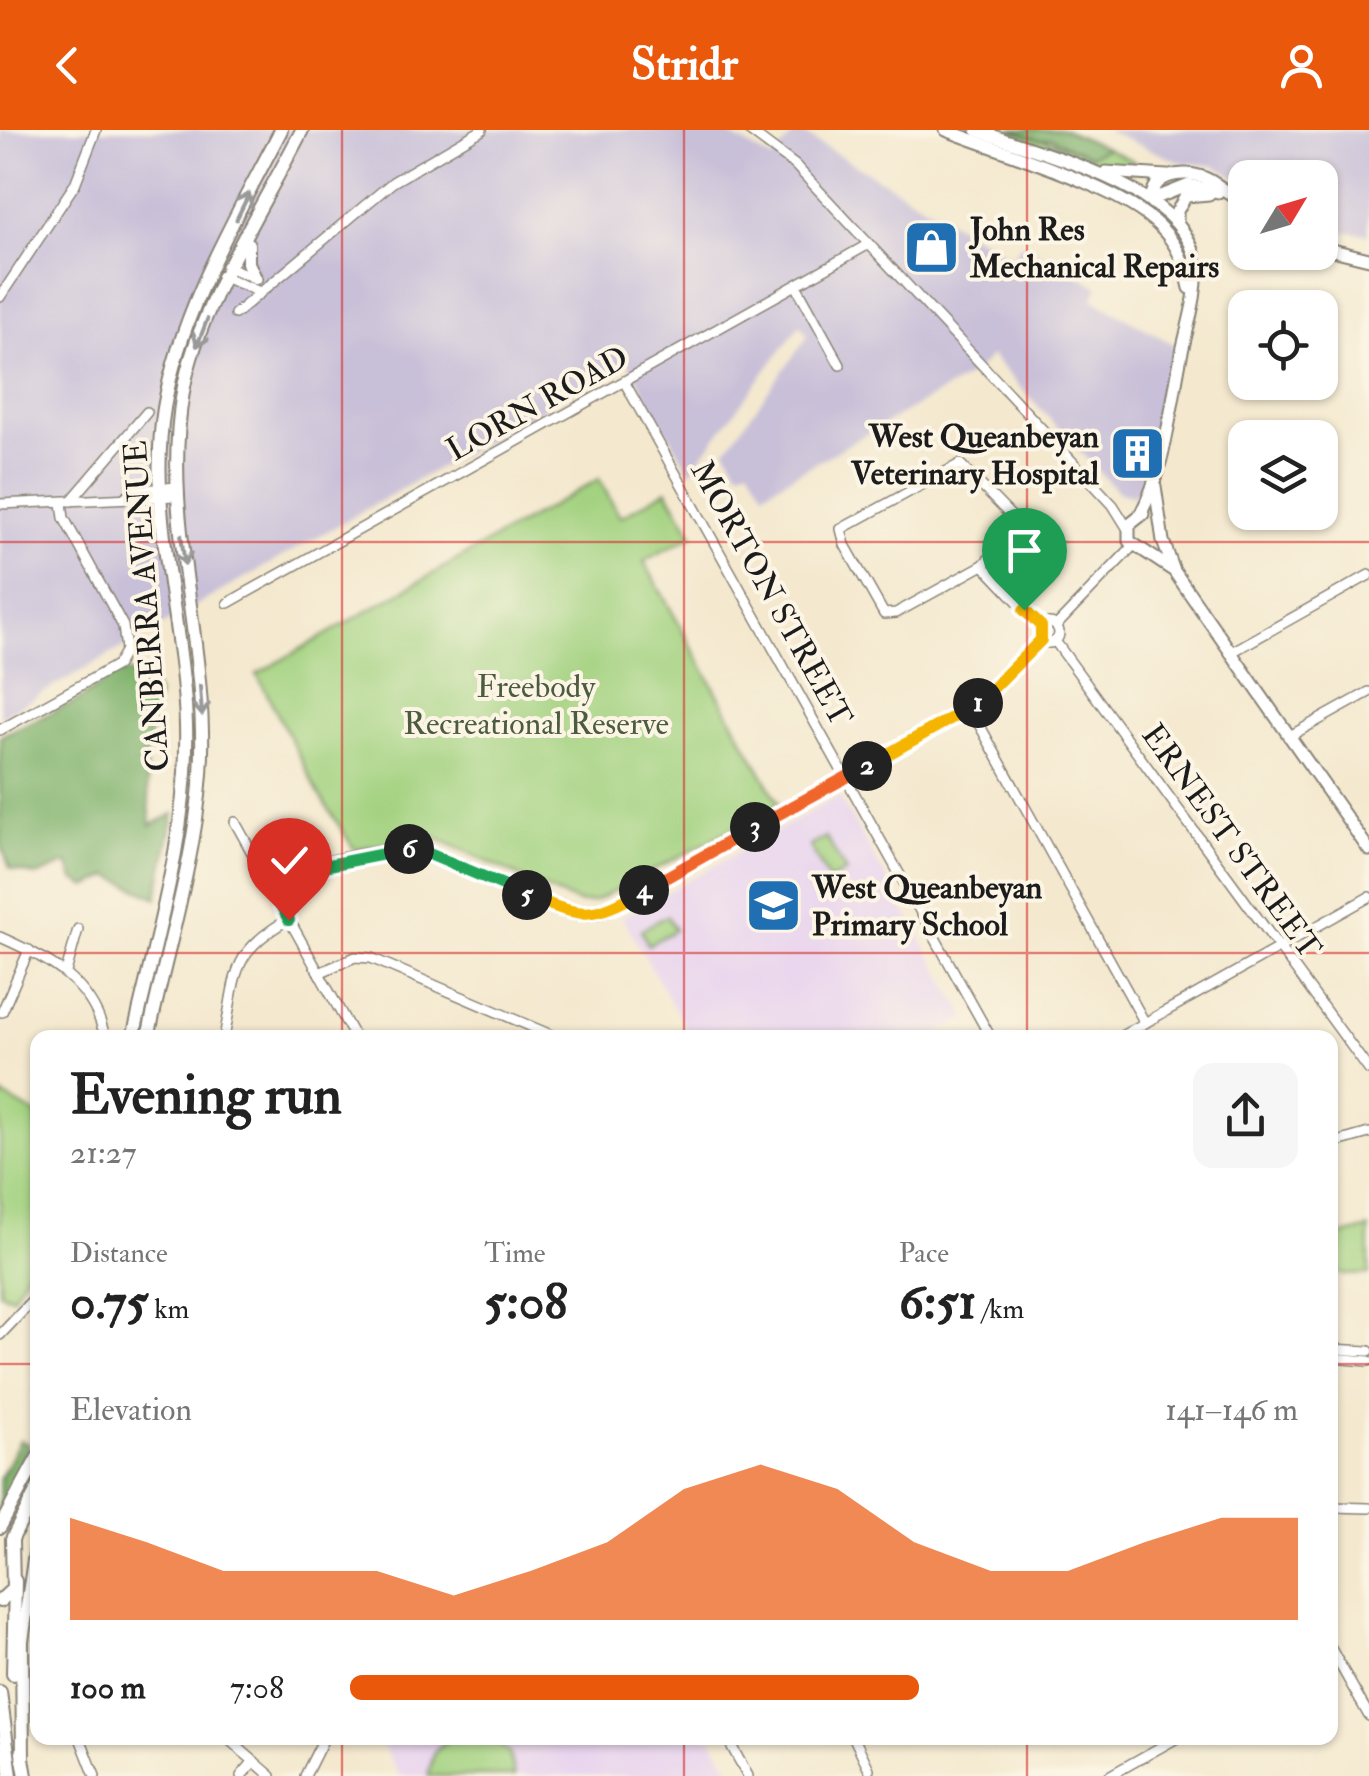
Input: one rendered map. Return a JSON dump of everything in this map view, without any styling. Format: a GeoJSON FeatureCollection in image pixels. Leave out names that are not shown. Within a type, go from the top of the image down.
{"type":"FeatureCollection","features":[{"type":"Feature","properties":{"kind":"highway","name":"CANBERRA AVENUE"},"geometry":{"type":"LineString","coordinates":[[150,1030],[190,840],[203,737],[169,492],[167,394],[180,343],[280,130]]}},
{"type":"Feature","properties":{"kind":"highway","name":"CANBERRA AVENUE"},"geometry":{"type":"LineString","coordinates":[[135,1030],[186,774],[186,720],[165,531],[183,390],[201,333],[228,273],[302,130]]}},
{"type":"Feature","properties":{"kind":"highway"},"geometry":{"type":"LineString","coordinates":[[253,228],[246,257],[262,285]]}},
{"type":"Feature","properties":{"kind":"highway"},"geometry":{"type":"LineString","coordinates":[[0,1527],[30,1472]]}},
{"type":"Feature","properties":{"kind":"highway"},"geometry":{"type":"LineString","coordinates":[[26,1776],[13,1676],[13,1535],[30,1503]]}},
{"type":"Feature","properties":{"kind":"highway"},"geometry":{"type":"LineString","coordinates":[[0,1556],[14,1575],[11,1594],[0,1600]]}},
{"type":"Feature","properties":{"kind":"highway"},"geometry":{"type":"LineString","coordinates":[[23,1760],[22,1641],[30,1586]]}},
{"type":"Feature","properties":{"kind":"highway"},"geometry":{"type":"LineString","coordinates":[[0,1692],[11,1776]]}},
{"type":"Feature","properties":{"kind":"main road"},"geometry":{"type":"LineString","coordinates":[[946,130],[1132,200],[1152,199],[1195,184],[1228,198]]}},
{"type":"Feature","properties":{"kind":"main road"},"geometry":{"type":"LineString","coordinates":[[977,130],[1152,199],[1178,221],[1196,261],[1156,486],[1163,541],[1174,571],[1369,850]]}},
{"type":"Feature","properties":{"kind":"main road"},"geometry":{"type":"LineString","coordinates":[[1044,156],[1066,158],[1115,175],[1202,177],[1228,195]]}},
{"type":"Feature","properties":{"kind":"main road"},"geometry":{"type":"LineString","coordinates":[[1152,199],[1160,180],[1171,176]]}},
{"type":"Feature","properties":{"kind":"main road"},"geometry":{"type":"LineString","coordinates":[[1076,178],[1154,220],[1173,242],[1186,272]]}},
{"type":"Feature","properties":{"kind":"main road"},"geometry":{"type":"LineString","coordinates":[[1178,221],[1180,204],[1192,193],[1228,201]]}},
{"type":"Feature","properties":{"kind":"main road"},"geometry":{"type":"LineString","coordinates":[[1152,199],[1178,240],[1191,304]]}},
{"type":"Feature","properties":{"kind":"main road"},"geometry":{"type":"LineString","coordinates":[[1338,251],[1369,259]]}},
{"type":"Feature","properties":{"kind":"main road"},"geometry":{"type":"LineString","coordinates":[[1156,486],[1128,529],[1133,546],[1149,551],[1174,571]]}},
{"type":"Feature","properties":{"kind":"main road"},"geometry":{"type":"LineString","coordinates":[[1139,516],[1160,521]]}},
{"type":"Feature","properties":{"kind":"main road"},"geometry":{"type":"LineString","coordinates":[[1149,551],[1163,541]]}},
{"type":"Feature","properties":{"kind":"street"},"geometry":{"type":"LineString","coordinates":[[0,297],[75,184],[96,130]]}},
{"type":"Feature","properties":{"kind":"street"},"geometry":{"type":"LineString","coordinates":[[235,314],[262,285],[392,182],[482,130]]}},
{"type":"Feature","properties":{"kind":"street"},"geometry":{"type":"LineString","coordinates":[[748,130],[780,150],[1113,505],[1128,529]]}},
{"type":"Feature","properties":{"kind":"street","name":"LORN ROAD"},"geometry":{"type":"LineString","coordinates":[[228,603],[869,244]]}},
{"type":"Feature","properties":{"kind":"street"},"geometry":{"type":"LineString","coordinates":[[214,267],[262,285]]}},
{"type":"Feature","properties":{"kind":"street"},"geometry":{"type":"LineString","coordinates":[[796,287],[840,366]]}},
{"type":"Feature","properties":{"kind":"street","name":"MORTON STREET"},"geometry":{"type":"LineString","coordinates":[[626,382],[988,1030]]}},
{"type":"Feature","properties":{"kind":"street"},"geometry":{"type":"LineString","coordinates":[[0,730],[117,664],[126,650],[124,626],[66,522],[66,502],[147,412]]}},
{"type":"Feature","properties":{"kind":"street"},"geometry":{"type":"LineString","coordinates":[[958,463],[1017,524],[983,565],[888,615],[877,604],[840,532],[846,524],[958,463]]}},
{"type":"Feature","properties":{"kind":"street"},"geometry":{"type":"LineString","coordinates":[[130,498],[133,491],[169,492]]}},
{"type":"Feature","properties":{"kind":"street"},"geometry":{"type":"LineString","coordinates":[[0,504],[130,498],[154,512],[165,531]]}},
{"type":"Feature","properties":{"kind":"street"},"geometry":{"type":"LineString","coordinates":[[1113,505],[1139,516]]}},
{"type":"Feature","properties":{"kind":"street"},"geometry":{"type":"LineString","coordinates":[[1041,626],[1056,626],[1133,546]]}},
{"type":"Feature","properties":{"kind":"street"},"geometry":{"type":"LineString","coordinates":[[268,881],[334,862],[417,850],[561,910],[596,916],[970,708],[1041,640],[1041,626],[983,565]]}},
{"type":"Feature","properties":{"kind":"street"},"geometry":{"type":"LineString","coordinates":[[1230,653],[1369,575]]}},
{"type":"Feature","properties":{"kind":"street"},"geometry":{"type":"LineString","coordinates":[[1041,640],[1055,642],[1059,632],[1056,626]]}},
{"type":"Feature","properties":{"kind":"street","name":"ERNEST STREET"},"geometry":{"type":"LineString","coordinates":[[1055,642],[1369,1070]]}},
{"type":"Feature","properties":{"kind":"street"},"geometry":{"type":"LineString","coordinates":[[1288,737],[1369,692]]}},
{"type":"Feature","properties":{"kind":"street"},"geometry":{"type":"LineString","coordinates":[[970,708],[1144,1022]]}},
{"type":"Feature","properties":{"kind":"street"},"geometry":{"type":"LineString","coordinates":[[235,822],[351,1030]]}},
{"type":"Feature","properties":{"kind":"street"},"geometry":{"type":"LineString","coordinates":[[1131,1030],[1369,897]]}},
{"type":"Feature","properties":{"kind":"street"},"geometry":{"type":"LineString","coordinates":[[226,1030],[242,955],[254,940],[289,920]]}},
{"type":"Feature","properties":{"kind":"street"},"geometry":{"type":"LineString","coordinates":[[66,972],[78,928]]}},
{"type":"Feature","properties":{"kind":"street"},"geometry":{"type":"LineString","coordinates":[[0,937],[66,972],[98,1008],[103,1030]]}},
{"type":"Feature","properties":{"kind":"street"},"geometry":{"type":"LineString","coordinates":[[2,1012],[29,950]]}},
{"type":"Feature","properties":{"kind":"street"},"geometry":{"type":"LineString","coordinates":[[320,974],[355,957],[372,958],[539,1030]]}},
{"type":"Feature","properties":{"kind":"street"},"geometry":{"type":"LineString","coordinates":[[1338,1142],[1369,1134]]}},
{"type":"Feature","properties":{"kind":"street"},"geometry":{"type":"LineString","coordinates":[[0,1334],[30,1303]]}},
{"type":"Feature","properties":{"kind":"street"},"geometry":{"type":"LineString","coordinates":[[1338,1350],[1369,1352]]}},
{"type":"Feature","properties":{"kind":"street"},"geometry":{"type":"LineString","coordinates":[[1338,1358],[1369,1360]]}},
{"type":"Feature","properties":{"kind":"street"},"geometry":{"type":"LineString","coordinates":[[1338,1506],[1369,1508]]}},
{"type":"Feature","properties":{"kind":"street"},"geometry":{"type":"LineString","coordinates":[[1338,1662],[1369,1716]]}},
{"type":"Feature","properties":{"kind":"street"},"geometry":{"type":"LineString","coordinates":[[83,1745],[95,1776]]}},
{"type":"Feature","properties":{"kind":"street"},"geometry":{"type":"LineString","coordinates":[[235,1745],[271,1776]]}},
{"type":"Feature","properties":{"kind":"street"},"geometry":{"type":"LineString","coordinates":[[305,1776],[320,1745]]}},
{"type":"Feature","properties":{"kind":"street"},"geometry":{"type":"LineString","coordinates":[[731,1745],[748,1776]]}},
{"type":"Feature","properties":{"kind":"street"},"geometry":{"type":"LineString","coordinates":[[857,1745],[869,1769]]}},
{"type":"Feature","properties":{"kind":"street"},"geometry":{"type":"LineString","coordinates":[[1109,1776],[1164,1745]]}},
{"type":"Feature","properties":{"kind":"street"},"geometry":{"type":"LineString","coordinates":[[241,1776],[254,1761]]}},
{"type":"Feature","properties":{"kind":"shaded area"},"geometry":{"type":"Polygon","coordinates":[[[0,130],[721,130],[772,159],[797,130],[1012,258],[1021,244],[1099,287],[1092,299],[1175,345],[1142,485],[1135,496],[1117,491],[991,356],[973,374],[764,492],[749,467],[739,471],[726,449],[808,336],[800,325],[690,472],[627,361],[0,717],[0,130]]]}},
{"type":"Feature","properties":{"kind":"shaded area"},"geometry":{"type":"Polygon","coordinates":[[[1105,130],[1369,130],[1369,234],[1338,231],[1338,160],[1228,160],[1228,173],[1215,166],[1179,162],[1105,130]]]}},
{"type":"Feature","properties":{"kind":"shaded area","name":"West Queanbeyan Primary School"},"geometry":{"type":"Polygon","coordinates":[[[839,796],[966,1018],[945,1030],[686,1030],[622,917],[839,796]]]}},
{"type":"Feature","properties":{"kind":"shaded area"},"geometry":{"type":"Polygon","coordinates":[[[383,1745],[716,1745],[734,1776],[400,1776],[383,1745]]]}},
{"type":"Feature","properties":{"kind":"green space"},"geometry":{"type":"Polygon","coordinates":[[[991,130],[1029,135],[1090,156],[1106,148],[1133,161],[1139,171],[1107,169],[991,130]]]}},
{"type":"Feature","properties":{"kind":"green space"},"geometry":{"type":"Polygon","coordinates":[[[1011,130],[1065,130],[1106,148],[1090,156],[1050,138],[1039,140],[1011,130]]]}},
{"type":"Feature","properties":{"kind":"green space","name":"Freebody Recreational Reserve"},"geometry":{"type":"Polygon","coordinates":[[[599,479],[620,517],[667,490],[693,535],[644,561],[779,804],[593,902],[579,903],[434,837],[354,849],[317,791],[257,674],[599,479]]]}},
{"type":"Feature","properties":{"kind":"green space"},"geometry":{"type":"Polygon","coordinates":[[[119,672],[146,675],[157,695],[145,759],[151,825],[174,814],[157,898],[110,876],[87,887],[74,880],[68,863],[37,876],[10,869],[0,841],[0,736],[77,701],[119,672]]]}},
{"type":"Feature","properties":{"kind":"green space"},"geometry":{"type":"Polygon","coordinates":[[[826,837],[846,872],[829,881],[810,846],[826,837]]]}},
{"type":"Feature","properties":{"kind":"green space"},"geometry":{"type":"Polygon","coordinates":[[[667,916],[675,930],[648,945],[641,930],[667,916]]]}},
{"type":"Feature","properties":{"kind":"green space"},"geometry":{"type":"Polygon","coordinates":[[[0,1094],[30,1111],[30,1266],[13,1297],[0,1293],[0,1094]]]}},
{"type":"Feature","properties":{"kind":"green space"},"geometry":{"type":"Polygon","coordinates":[[[1369,1228],[1369,1274],[1338,1273],[1338,1237],[1369,1228]]]}},
{"type":"Feature","properties":{"kind":"green space"},"geometry":{"type":"Polygon","coordinates":[[[20,1440],[28,1444],[17,1480],[0,1509],[0,1479],[20,1440]]]}},
{"type":"Feature","properties":{"kind":"green space"},"geometry":{"type":"Polygon","coordinates":[[[442,1745],[501,1745],[510,1755],[515,1776],[428,1776],[434,1753],[442,1745]]]}},
{"type":"Feature","properties":{"kind":"place","name":"John Res Mechanical Repairs"},"geometry":{"type":"Point","coordinates":[931,247]}},
{"type":"Feature","properties":{"kind":"place","name":"West Queanbeyan Veterinary Hospital"},"geometry":{"type":"Point","coordinates":[1138,454]}},
{"type":"Feature","properties":{"kind":"place","name":"West Queanbeyan Primary School"},"geometry":{"type":"Point","coordinates":[773,905]}},
{"type":"Feature","properties":{"kind":"route"},"geometry":{"type":"LineString","coordinates":[[289,920],[268,881],[334,862],[405,849],[422,851],[576,915],[600,914],[978,704],[1041,640],[1041,626],[1024,610]]}}]}
